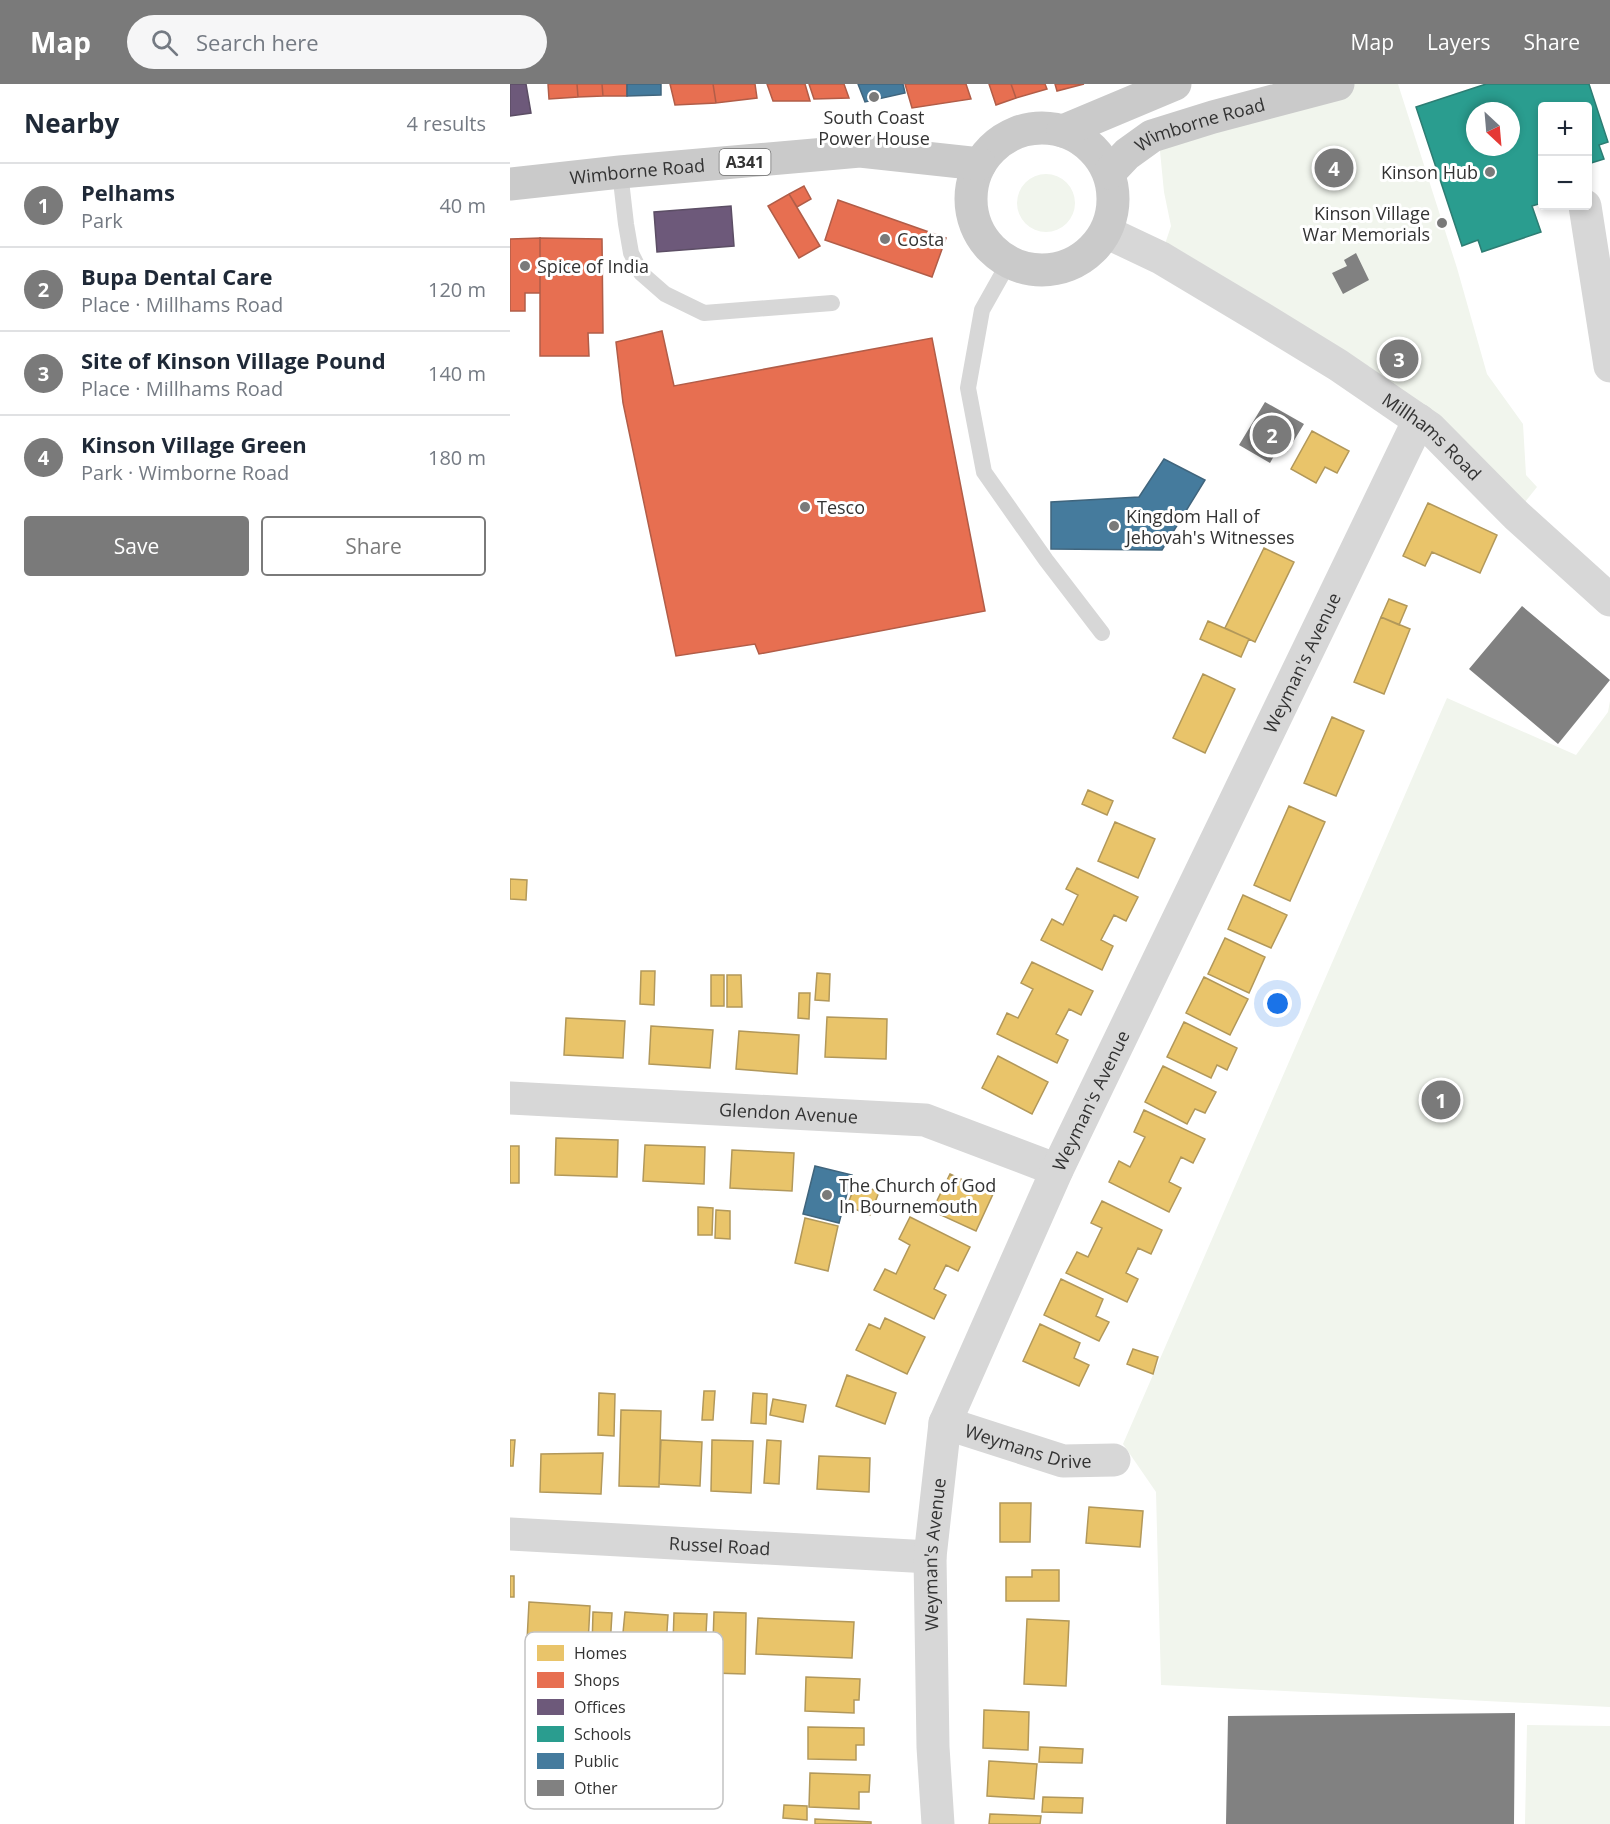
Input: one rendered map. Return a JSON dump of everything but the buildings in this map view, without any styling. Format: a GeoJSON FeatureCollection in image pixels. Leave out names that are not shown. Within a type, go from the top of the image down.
{"type":"FeatureCollection","features":[{"type":"Feature","properties":{"kind":"main road"},"geometry":{"type":"LineString","coordinates":[[1063,131],[1175,84]]}},
{"type":"Feature","properties":{"kind":"main road","name":"Wimborne Road"},"geometry":{"type":"LineString","coordinates":[[1109,173],[1127,154],[1152,136],[1213,117],[1338,84]]}},
{"type":"Feature","properties":{"kind":"main road"},"geometry":{"type":"LineString","coordinates":[[1044,128],[1063,131],[1083,140],[1098,155],[1109,173],[1113,193],[1112,213],[1106,232],[1081,260],[1064,267],[1045,271],[1026,269],[1009,262],[991,249],[977,230],[971,208],[972,186],[980,164],[992,149],[1007,137],[1025,130],[1044,128]]}},
{"type":"Feature","properties":{"kind":"main road","name":"Wimborne Road"},"geometry":{"type":"LineString","coordinates":[[510,184],[860,151],[980,164]]}},
{"type":"Feature","properties":{"kind":"street"},"geometry":{"type":"LineString","coordinates":[[1586,210],[1610,366]]}},
{"type":"Feature","properties":{"kind":"street","name":"Millhams Road"},"geometry":{"type":"LineString","coordinates":[[1106,232],[1161,258],[1243,307],[1338,365],[1430,428],[1516,515],[1610,600]]}},
{"type":"Feature","properties":{"kind":"street","name":"Weyman's Avenue"},"geometry":{"type":"LineString","coordinates":[[938,1824],[933,1747],[930,1557],[945,1423],[1057,1170],[1419,420]]}},
{"type":"Feature","properties":{"kind":"street","name":"Glendon Avenue"},"geometry":{"type":"LineString","coordinates":[[510,1098],[925,1120],[1057,1170]]}},
{"type":"Feature","properties":{"kind":"street","name":"Weymans Drive"},"geometry":{"type":"LineString","coordinates":[[945,1423],[1063,1461],[1114,1460]]}},
{"type":"Feature","properties":{"kind":"street","name":"Russel Road"},"geometry":{"type":"LineString","coordinates":[[510,1534],[930,1557]]}},
{"type":"Feature","properties":{"kind":"lane"},"geometry":{"type":"LineString","coordinates":[[620,172],[631,253],[641,273],[665,294],[704,313],[832,303]]}},
{"type":"Feature","properties":{"kind":"lane"},"geometry":{"type":"LineString","coordinates":[[1009,262],[982,310],[968,388],[984,472],[1046,560],[1102,633]]}},
{"type":"Feature","properties":{"kind":"shaded area"},"geometry":{"type":"Polygon","coordinates":[[[1343,84],[1398,84],[1457,268],[1487,374],[1523,424],[1526,475],[1537,487],[1517,512],[1499,495],[1161,256],[1171,226],[1164,192],[1159,141],[1343,84]]]}},
{"type":"Feature","properties":{"kind":"shaded area"},"geometry":{"type":"Polygon","coordinates":[[[1046,174],[1062,179],[1070,187],[1075,203],[1070,219],[1062,227],[1046,232],[1030,227],[1022,219],[1017,203],[1022,187],[1030,179],[1046,174]]]}},
{"type":"Feature","properties":{"kind":"shaded area"},"geometry":{"type":"Polygon","coordinates":[[[1447,698],[1576,755],[1608,712],[1610,701],[1610,1707],[1161,1685],[1156,1492],[1123,1444],[1447,698]]]}},
{"type":"Feature","properties":{"kind":"shaded area"},"geometry":{"type":"Polygon","coordinates":[[[1527,1725],[1610,1726],[1610,1824],[1525,1824],[1527,1725]]]}},
{"type":"Feature","properties":{"kind":"place","name":"South Coast Power House"},"geometry":{"type":"Point","coordinates":[874,97]}},
{"type":"Feature","properties":{"kind":"place","name":"Kinson Village Green"},"geometry":{"type":"Point","coordinates":[1334,168]}},
{"type":"Feature","properties":{"kind":"place","name":"Kinson Hub"},"geometry":{"type":"Point","coordinates":[1490,172]}},
{"type":"Feature","properties":{"kind":"place","name":"Kinson Village War Memorials"},"geometry":{"type":"Point","coordinates":[1442,223]}},
{"type":"Feature","properties":{"kind":"place","name":"Costa"},"geometry":{"type":"Point","coordinates":[885,239]}},
{"type":"Feature","properties":{"kind":"place","name":"Spice of India"},"geometry":{"type":"Point","coordinates":[525,266]}},
{"type":"Feature","properties":{"kind":"place","name":"Site of Kinson Village Pound"},"geometry":{"type":"Point","coordinates":[1399,359]}},
{"type":"Feature","properties":{"kind":"place","name":"Bupa Dental Care"},"geometry":{"type":"Point","coordinates":[1272,435]}},
{"type":"Feature","properties":{"kind":"place","name":"Tesco"},"geometry":{"type":"Point","coordinates":[805,507]}},
{"type":"Feature","properties":{"kind":"place","name":"Kingdom Hall of Jehovah's Witnesses"},"geometry":{"type":"Point","coordinates":[1114,526]}},
{"type":"Feature","properties":{"kind":"place","name":"Pelhams"},"geometry":{"type":"Point","coordinates":[1441,1100]}},
{"type":"Feature","properties":{"kind":"place","name":"The Church of God In Bournemouth"},"geometry":{"type":"Point","coordinates":[827,1195]}}]}
